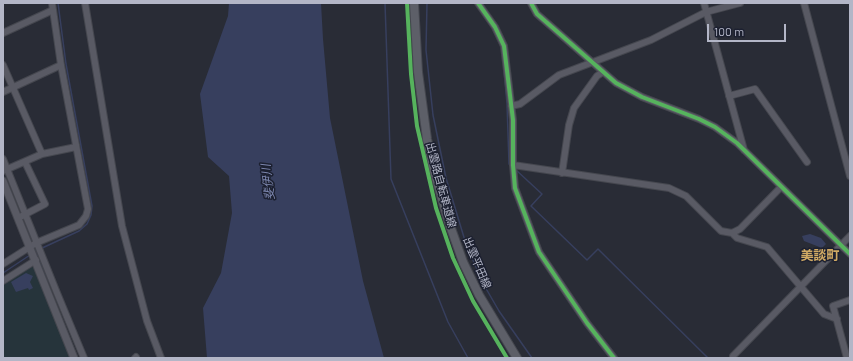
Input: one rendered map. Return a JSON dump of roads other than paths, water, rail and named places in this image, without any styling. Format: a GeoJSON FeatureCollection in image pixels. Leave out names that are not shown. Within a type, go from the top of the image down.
{"type":"FeatureCollection","features":[{"type":"Feature","properties":{"kind":"main road","name":"出雲平田線"},"geometry":{"type":"LineString","coordinates":[[414,3],[418,72],[426,139],[448,220],[463,262],[479,295],[517,358]]}},
{"type":"Feature","properties":{"kind":"street"},"geometry":{"type":"LineString","coordinates":[[3,264],[33,245],[80,225],[86,216],[88,209],[61,65],[52,3]]}},
{"type":"Feature","properties":{"kind":"street"},"geometry":{"type":"LineString","coordinates":[[85,3],[122,226],[147,321],[161,358]]}},
{"type":"Feature","properties":{"kind":"street"},"geometry":{"type":"LineString","coordinates":[[478,3],[495,27],[504,46],[513,120],[513,165],[515,188],[539,252],[586,323],[614,358]]}},
{"type":"Feature","properties":{"kind":"street"},"geometry":{"type":"LineString","coordinates":[[531,3],[537,14],[616,83],[642,97],[699,119],[715,127],[745,151],[850,254]]}},
{"type":"Feature","properties":{"kind":"street"},"geometry":{"type":"LineString","coordinates":[[704,3],[745,151]]}},
{"type":"Feature","properties":{"kind":"street"},"geometry":{"type":"LineString","coordinates":[[511,106],[520,104],[560,75],[651,40],[706,12],[740,3]]}},
{"type":"Feature","properties":{"kind":"street"},"geometry":{"type":"LineString","coordinates":[[804,3],[850,176]]}},
{"type":"Feature","properties":{"kind":"street"},"geometry":{"type":"LineString","coordinates":[[3,33],[53,10]]}},
{"type":"Feature","properties":{"kind":"street"},"geometry":{"type":"LineString","coordinates":[[3,65],[42,154]]}},
{"type":"Feature","properties":{"kind":"street"},"geometry":{"type":"LineString","coordinates":[[3,92],[61,65]]}},
{"type":"Feature","properties":{"kind":"street"},"geometry":{"type":"LineString","coordinates":[[562,174],[569,125],[574,108],[597,76],[602,72]]}},
{"type":"Feature","properties":{"kind":"street"},"geometry":{"type":"LineString","coordinates":[[730,96],[755,89],[807,162]]}},
{"type":"Feature","properties":{"kind":"street"},"geometry":{"type":"LineString","coordinates":[[5,170],[42,154],[76,147]]}},
{"type":"Feature","properties":{"kind":"street"},"geometry":{"type":"LineString","coordinates":[[3,159],[5,170],[53,295],[74,358]]}},
{"type":"Feature","properties":{"kind":"street"},"geometry":{"type":"LineString","coordinates":[[22,216],[45,204],[25,162]]}},
{"type":"Feature","properties":{"kind":"street"},"geometry":{"type":"LineString","coordinates":[[513,165],[562,174],[669,188],[686,196],[721,231],[732,233],[737,238],[767,247],[824,314],[836,319]]}},
{"type":"Feature","properties":{"kind":"street"},"geometry":{"type":"LineString","coordinates":[[3,182],[22,216]]}},
{"type":"Feature","properties":{"kind":"street"},"geometry":{"type":"LineString","coordinates":[[732,233],[740,229],[781,187]]}},
{"type":"Feature","properties":{"kind":"street"},"geometry":{"type":"LineString","coordinates":[[733,358],[733,356],[850,236]]}},
{"type":"Feature","properties":{"kind":"street"},"geometry":{"type":"LineString","coordinates":[[33,245],[36,260],[79,344],[84,358]]}},
{"type":"Feature","properties":{"kind":"street"},"geometry":{"type":"LineString","coordinates":[[3,281],[36,260]]}},
{"type":"Feature","properties":{"kind":"street"},"geometry":{"type":"LineString","coordinates":[[846,358],[833,306],[850,300]]}},
{"type":"Feature","properties":{"kind":"street"},"geometry":{"type":"LineString","coordinates":[[71,348],[79,344]]}},
{"type":"Feature","properties":{"kind":"water","name":"斐伊川"},"geometry":{"type":"Polygon","coordinates":[[[229,3],[321,3],[330,118],[363,281],[384,358],[207,358],[203,308],[221,273],[232,213],[229,176],[208,157],[200,94],[228,16],[229,3]]]}},
{"type":"Feature","properties":{"kind":"water"},"geometry":{"type":"Polygon","coordinates":[[[810,234],[821,238],[826,244],[822,248],[804,241],[802,236],[810,234]]]}},
{"type":"Feature","properties":{"kind":"water"},"geometry":{"type":"Polygon","coordinates":[[[26,273],[33,276],[30,282],[33,288],[16,292],[11,282],[26,273]]]}},
{"type":"Feature","properties":{"kind":"waterway"},"geometry":{"type":"LineString","coordinates":[[40,249],[79,231],[87,224],[91,215],[92,206],[66,64],[58,3]]}},
{"type":"Feature","properties":{"kind":"waterway"},"geometry":{"type":"LineString","coordinates":[[385,3],[391,179],[448,322],[468,358]]}},
{"type":"Feature","properties":{"kind":"waterway"},"geometry":{"type":"LineString","coordinates":[[427,3],[426,50],[433,115],[446,178],[466,244],[484,285],[499,311],[532,358]]}},
{"type":"Feature","properties":{"kind":"waterway"},"geometry":{"type":"LineString","coordinates":[[504,70],[509,164],[511,165]]}},
{"type":"Feature","properties":{"kind":"waterway"},"geometry":{"type":"LineString","coordinates":[[516,170],[542,194],[531,206],[587,260],[598,249],[708,358]]}},
{"type":"Feature","properties":{"kind":"waterway"},"geometry":{"type":"LineString","coordinates":[[25,221],[33,243]]}},
{"type":"Feature","properties":{"kind":"waterway"},"geometry":{"type":"LineString","coordinates":[[34,247],[49,282]]}},
{"type":"Feature","properties":{"kind":"waterway"},"geometry":{"type":"LineString","coordinates":[[3,273],[30,255]]}},
{"type":"Feature","properties":{"kind":"district","name":"美談町"},"geometry":{"type":"Point","coordinates":[820,256]}}]}
